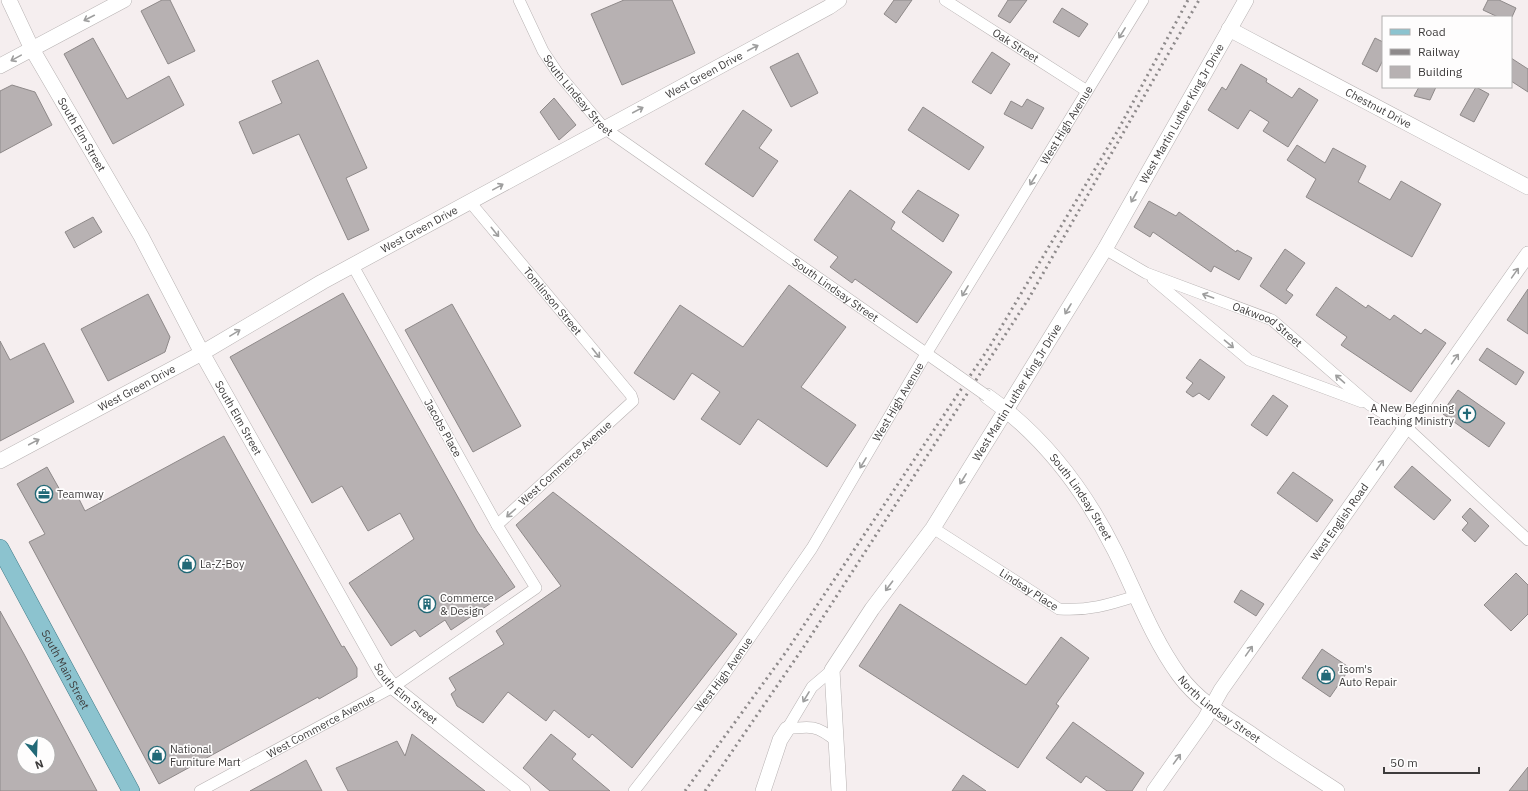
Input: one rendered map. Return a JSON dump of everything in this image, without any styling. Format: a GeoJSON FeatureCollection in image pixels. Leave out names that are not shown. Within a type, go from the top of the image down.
{"type":"FeatureCollection","features":[{"type":"Feature","properties":{"kind":"main road","name":"South Elm Street"},"geometry":{"type":"LineString","coordinates":[[9,0],[32,49],[141,236],[202,353],[382,673],[393,687],[523,791]]}},
{"type":"Feature","properties":{"kind":"main road"},"geometry":{"type":"LineString","coordinates":[[0,66],[124,0]]}},
{"type":"Feature","properties":{"kind":"main road","name":"West Green Drive"},"geometry":{"type":"LineString","coordinates":[[0,460],[202,353],[322,282],[604,128],[829,8],[839,0]]}},
{"type":"Feature","properties":{"kind":"main road","name":"West Martin Luther King Jr Drive"},"geometry":{"type":"LineString","coordinates":[[832,670],[872,609],[933,528],[1006,410],[1104,249],[1246,0]]}},
{"type":"Feature","properties":{"kind":"main road","name":"Chestnut Drive"},"geometry":{"type":"LineString","coordinates":[[1229,29],[1528,187]]}},
{"type":"Feature","properties":{"kind":"main road","name":"West English Road"},"geometry":{"type":"LineString","coordinates":[[1154,791],[1205,720],[1221,690],[1528,254]]}},
{"type":"Feature","properties":{"kind":"main road","name":"South Lindsay Street"},"geometry":{"type":"LineString","coordinates":[[987,396],[1006,410],[1044,446],[1082,493],[1116,551],[1136,596]]}},
{"type":"Feature","properties":{"kind":"main road","name":"South Main Street"},"geometry":{"type":"LineString","coordinates":[[0,548],[131,791]]}},
{"type":"Feature","properties":{"kind":"main road","name":"North Lindsay Street"},"geometry":{"type":"LineString","coordinates":[[1136,596],[1157,641],[1180,676],[1212,708],[1337,791]]}},
{"type":"Feature","properties":{"kind":"main road"},"geometry":{"type":"LineString","coordinates":[[832,670],[839,791]]}},
{"type":"Feature","properties":{"kind":"main road"},"geometry":{"type":"LineString","coordinates":[[763,791],[780,740],[787,729]]}},
{"type":"Feature","properties":{"kind":"street","name":"South Lindsay Street"},"geometry":{"type":"LineString","coordinates":[[519,0],[543,50],[557,72],[604,128],[987,396]]}},
{"type":"Feature","properties":{"kind":"street","name":"Oak Street"},"geometry":{"type":"LineString","coordinates":[[945,0],[1087,90]]}},
{"type":"Feature","properties":{"kind":"street","name":"West High Avenue"},"geometry":{"type":"LineString","coordinates":[[634,791],[722,678],[812,548],[926,354],[1143,0]]}},
{"type":"Feature","properties":{"kind":"street","name":"Tomlinson Street"},"geometry":{"type":"LineString","coordinates":[[470,202],[603,361],[633,401]]}},
{"type":"Feature","properties":{"kind":"street","name":"Oakwood Street"},"geometry":{"type":"LineString","coordinates":[[1104,249],[1146,273],[1272,320],[1370,405],[1406,427],[1528,540]]}},
{"type":"Feature","properties":{"kind":"street","name":"Jacobs Place"},"geometry":{"type":"LineString","coordinates":[[353,266],[497,525],[536,588]]}},
{"type":"Feature","properties":{"kind":"street","name":"Oakwood Street"},"geometry":{"type":"LineString","coordinates":[[1146,273],[1249,360],[1370,405]]}},
{"type":"Feature","properties":{"kind":"street","name":"West Commerce Avenue"},"geometry":{"type":"LineString","coordinates":[[497,525],[633,401]]}},
{"type":"Feature","properties":{"kind":"street","name":"Lindsay Place"},"geometry":{"type":"LineString","coordinates":[[933,528],[1059,609],[1078,611],[1108,605],[1136,596]]}},
{"type":"Feature","properties":{"kind":"street","name":"West Commerce Avenue"},"geometry":{"type":"LineString","coordinates":[[200,791],[393,687],[536,588]]}},
{"type":"Feature","properties":{"kind":"street"},"geometry":{"type":"LineString","coordinates":[[787,729],[812,687],[832,670]]}},
{"type":"Feature","properties":{"kind":"street"},"geometry":{"type":"LineString","coordinates":[[787,729],[806,726],[823,730],[836,741]]}},
{"type":"Feature","properties":{"kind":"building"},"geometry":{"type":"Polygon","coordinates":[[[162,0],[170,0],[195,51],[168,64],[141,11],[162,0]]]}},
{"type":"Feature","properties":{"kind":"building"},"geometry":{"type":"Polygon","coordinates":[[[624,0],[672,0],[695,53],[622,85],[591,14],[624,0]]]}},
{"type":"Feature","properties":{"kind":"building"},"geometry":{"type":"Polygon","coordinates":[[[894,0],[912,0],[896,23],[884,14],[894,0]]]}},
{"type":"Feature","properties":{"kind":"building"},"geometry":{"type":"Polygon","coordinates":[[[1008,0],[1027,0],[1010,23],[998,16],[1008,0]]]}},
{"type":"Feature","properties":{"kind":"building"},"geometry":{"type":"Polygon","coordinates":[[[1488,0],[1499,0],[1516,8],[1512,17],[1496,16],[1483,10],[1488,0]]]}},
{"type":"Feature","properties":{"kind":"building"},"geometry":{"type":"Polygon","coordinates":[[[1062,8],[1088,24],[1079,37],[1053,22],[1062,8]]]}},
{"type":"Feature","properties":{"kind":"building"},"geometry":{"type":"Polygon","coordinates":[[[93,38],[127,99],[169,76],[184,105],[113,144],[64,54],[93,38]]]}},
{"type":"Feature","properties":{"kind":"building"},"geometry":{"type":"Polygon","coordinates":[[[1375,38],[1382,42],[1382,62],[1377,72],[1362,64],[1375,38]]]}},
{"type":"Feature","properties":{"kind":"building"},"geometry":{"type":"Polygon","coordinates":[[[992,52],[1010,64],[991,94],[972,82],[992,52]]]}},
{"type":"Feature","properties":{"kind":"building"},"geometry":{"type":"Polygon","coordinates":[[[798,53],[818,93],[791,107],[770,67],[798,53]]]}},
{"type":"Feature","properties":{"kind":"building"},"geometry":{"type":"Polygon","coordinates":[[[1512,59],[1528,69],[1528,92],[1512,82],[1512,59]]]}},
{"type":"Feature","properties":{"kind":"building"},"geometry":{"type":"Polygon","coordinates":[[[318,60],[367,168],[346,178],[369,230],[348,240],[299,134],[253,154],[239,122],[282,103],[272,81],[318,60]]]}},
{"type":"Feature","properties":{"kind":"building"},"geometry":{"type":"Polygon","coordinates":[[[1241,64],[1267,79],[1266,82],[1292,98],[1299,88],[1318,100],[1288,147],[1263,131],[1269,122],[1250,110],[1238,129],[1208,110],[1222,87],[1226,90],[1241,64]]]}},
{"type":"Feature","properties":{"kind":"building"},"geometry":{"type":"Polygon","coordinates":[[[12,85],[35,92],[52,125],[0,153],[0,91],[12,85]]]}},
{"type":"Feature","properties":{"kind":"building"},"geometry":{"type":"Polygon","coordinates":[[[1418,88],[1436,88],[1430,100],[1414,96],[1418,88]]]}},
{"type":"Feature","properties":{"kind":"building"},"geometry":{"type":"Polygon","coordinates":[[[1475,88],[1489,94],[1474,122],[1460,115],[1475,88]]]}},
{"type":"Feature","properties":{"kind":"building"},"geometry":{"type":"Polygon","coordinates":[[[554,98],[576,125],[559,140],[540,112],[554,98]]]}},
{"type":"Feature","properties":{"kind":"building"},"geometry":{"type":"Polygon","coordinates":[[[1027,99],[1044,108],[1032,129],[1004,114],[1011,101],[1022,107],[1027,99]]]}},
{"type":"Feature","properties":{"kind":"building"},"geometry":{"type":"Polygon","coordinates":[[[923,107],[984,147],[969,170],[908,130],[923,107]]]}},
{"type":"Feature","properties":{"kind":"building"},"geometry":{"type":"Polygon","coordinates":[[[743,110],[772,130],[759,148],[778,161],[753,197],[705,164],[743,110]]]}},
{"type":"Feature","properties":{"kind":"building"},"geometry":{"type":"Polygon","coordinates":[[[1297,145],[1325,163],[1333,148],[1366,166],[1358,182],[1390,200],[1401,181],[1441,204],[1412,257],[1306,197],[1316,179],[1287,160],[1297,145]]]}},
{"type":"Feature","properties":{"kind":"building"},"geometry":{"type":"Polygon","coordinates":[[[850,190],[895,222],[891,229],[952,272],[917,323],[855,279],[852,283],[830,267],[838,257],[814,240],[850,190]]]}},
{"type":"Feature","properties":{"kind":"building"},"geometry":{"type":"Polygon","coordinates":[[[918,190],[959,215],[943,242],[902,212],[918,190]]]}},
{"type":"Feature","properties":{"kind":"building"},"geometry":{"type":"Polygon","coordinates":[[[1149,201],[1176,216],[1179,212],[1236,252],[1237,250],[1252,258],[1239,280],[1214,266],[1211,272],[1153,232],[1150,237],[1134,227],[1149,201]]]}},
{"type":"Feature","properties":{"kind":"building"},"geometry":{"type":"Polygon","coordinates":[[[93,217],[102,232],[74,248],[65,232],[93,217]]]}},
{"type":"Feature","properties":{"kind":"building"},"geometry":{"type":"Polygon","coordinates":[[[1285,249],[1305,263],[1286,290],[1293,295],[1286,304],[1260,286],[1285,249]]]}},
{"type":"Feature","properties":{"kind":"building"},"geometry":{"type":"Polygon","coordinates":[[[789,285],[846,327],[801,387],[856,425],[827,467],[758,419],[740,445],[701,419],[720,392],[692,373],[674,400],[634,373],[680,305],[743,347],[789,285]]]}},
{"type":"Feature","properties":{"kind":"building"},"geometry":{"type":"Polygon","coordinates":[[[1336,287],[1366,308],[1368,305],[1390,320],[1394,315],[1421,334],[1425,329],[1446,343],[1411,392],[1341,345],[1347,337],[1316,315],[1336,287]]]}},
{"type":"Feature","properties":{"kind":"building"},"geometry":{"type":"Polygon","coordinates":[[[1528,289],[1528,334],[1507,320],[1528,289]]]}},
{"type":"Feature","properties":{"kind":"building"},"geometry":{"type":"Polygon","coordinates":[[[343,293],[477,531],[515,587],[451,630],[445,620],[420,637],[415,630],[391,646],[349,583],[414,539],[400,513],[368,531],[342,486],[312,503],[230,357],[343,293]]]}},
{"type":"Feature","properties":{"kind":"building"},"geometry":{"type":"Polygon","coordinates":[[[148,294],[170,337],[165,352],[108,381],[81,329],[148,294]]]}},
{"type":"Feature","properties":{"kind":"building"},"geometry":{"type":"Polygon","coordinates":[[[452,304],[521,426],[473,452],[405,330],[452,304]]]}},
{"type":"Feature","properties":{"kind":"building"},"geometry":{"type":"Polygon","coordinates":[[[0,341],[10,360],[44,343],[74,402],[0,441],[0,341]]]}},
{"type":"Feature","properties":{"kind":"building"},"geometry":{"type":"Polygon","coordinates":[[[1487,348],[1524,372],[1516,385],[1479,360],[1487,348]]]}},
{"type":"Feature","properties":{"kind":"building"},"geometry":{"type":"Polygon","coordinates":[[[1200,359],[1225,377],[1209,400],[1199,393],[1193,397],[1186,392],[1193,383],[1186,378],[1200,359]]]}},
{"type":"Feature","properties":{"kind":"building"},"geometry":{"type":"Polygon","coordinates":[[[1458,390],[1505,423],[1489,447],[1443,414],[1444,410],[1458,390]]]}},
{"type":"Feature","properties":{"kind":"building"},"geometry":{"type":"Polygon","coordinates":[[[1273,395],[1288,406],[1267,436],[1251,425],[1273,395]]]}},
{"type":"Feature","properties":{"kind":"building"},"geometry":{"type":"Polygon","coordinates":[[[224,436],[342,647],[344,646],[357,668],[357,677],[319,699],[318,697],[159,784],[29,542],[45,534],[17,484],[47,467],[65,499],[76,493],[85,511],[224,436]]]}},
{"type":"Feature","properties":{"kind":"building"},"geometry":{"type":"Polygon","coordinates":[[[1412,466],[1451,500],[1434,520],[1394,487],[1412,466]]]}},
{"type":"Feature","properties":{"kind":"building"},"geometry":{"type":"Polygon","coordinates":[[[1293,472],[1333,500],[1317,522],[1277,493],[1293,472]]]}},
{"type":"Feature","properties":{"kind":"building"},"geometry":{"type":"Polygon","coordinates":[[[553,492],[737,634],[632,768],[592,734],[589,738],[554,710],[546,721],[508,692],[483,723],[457,706],[451,694],[456,690],[449,678],[504,644],[496,631],[561,586],[516,525],[553,492]]]}},
{"type":"Feature","properties":{"kind":"building"},"geometry":{"type":"Polygon","coordinates":[[[1470,508],[1489,526],[1475,542],[1462,530],[1468,523],[1462,517],[1470,508]]]}},
{"type":"Feature","properties":{"kind":"building"},"geometry":{"type":"Polygon","coordinates":[[[1516,573],[1528,585],[1528,614],[1511,631],[1484,605],[1516,573]]]}},
{"type":"Feature","properties":{"kind":"building"},"geometry":{"type":"Polygon","coordinates":[[[1241,590],[1264,604],[1256,616],[1234,602],[1241,590]]]}},
{"type":"Feature","properties":{"kind":"building"},"geometry":{"type":"Polygon","coordinates":[[[900,604],[1026,685],[1061,637],[1089,658],[1056,704],[1059,706],[1018,768],[859,666],[900,604]]]}},
{"type":"Feature","properties":{"kind":"building"},"geometry":{"type":"Polygon","coordinates":[[[0,611],[24,654],[97,791],[0,791],[0,611]]]}},
{"type":"Feature","properties":{"kind":"building"},"geometry":{"type":"Polygon","coordinates":[[[1322,649],[1350,668],[1330,697],[1302,678],[1322,649]]]}},
{"type":"Feature","properties":{"kind":"building"},"geometry":{"type":"Polygon","coordinates":[[[1073,722],[1144,773],[1132,791],[1107,791],[1086,776],[1081,783],[1046,758],[1073,722]]]}},
{"type":"Feature","properties":{"kind":"building"},"geometry":{"type":"Polygon","coordinates":[[[412,734],[485,791],[348,791],[336,768],[397,741],[405,756],[412,734]]]}},
{"type":"Feature","properties":{"kind":"building"},"geometry":{"type":"Polygon","coordinates":[[[551,734],[576,754],[572,759],[610,791],[550,791],[523,768],[551,734]]]}},
{"type":"Feature","properties":{"kind":"building"},"geometry":{"type":"Polygon","coordinates":[[[306,760],[322,791],[250,791],[283,773],[306,760]]]}},
{"type":"Feature","properties":{"kind":"building"},"geometry":{"type":"Polygon","coordinates":[[[1528,767],[1528,791],[1509,791],[1528,767]]]}},
{"type":"Feature","properties":{"kind":"building"},"geometry":{"type":"Polygon","coordinates":[[[963,775],[986,791],[952,791],[963,775]]]}},
{"type":"Feature","properties":{"kind":"railway"},"geometry":{"type":"LineString","coordinates":[[685,791],[786,652],[990,346],[1117,132],[1188,0]]}},
{"type":"Feature","properties":{"kind":"railway"},"geometry":{"type":"LineString","coordinates":[[705,791],[805,645],[1029,298],[1199,0]]}},
{"type":"Feature","properties":{"kind":"place","name":"A New Beginning Teaching Ministry"},"geometry":{"type":"Point","coordinates":[1467,414]}},
{"type":"Feature","properties":{"kind":"place","name":"Teamway"},"geometry":{"type":"Point","coordinates":[44,494]}},
{"type":"Feature","properties":{"kind":"place","name":"La-Z-Boy"},"geometry":{"type":"Point","coordinates":[187,564]}},
{"type":"Feature","properties":{"kind":"place","name":"Commerce & Design"},"geometry":{"type":"Point","coordinates":[427,604]}},
{"type":"Feature","properties":{"kind":"place","name":"Isom's Auto Repair"},"geometry":{"type":"Point","coordinates":[1326,675]}},
{"type":"Feature","properties":{"kind":"place","name":"National Furniture Mart"},"geometry":{"type":"Point","coordinates":[157,755]}}]}
